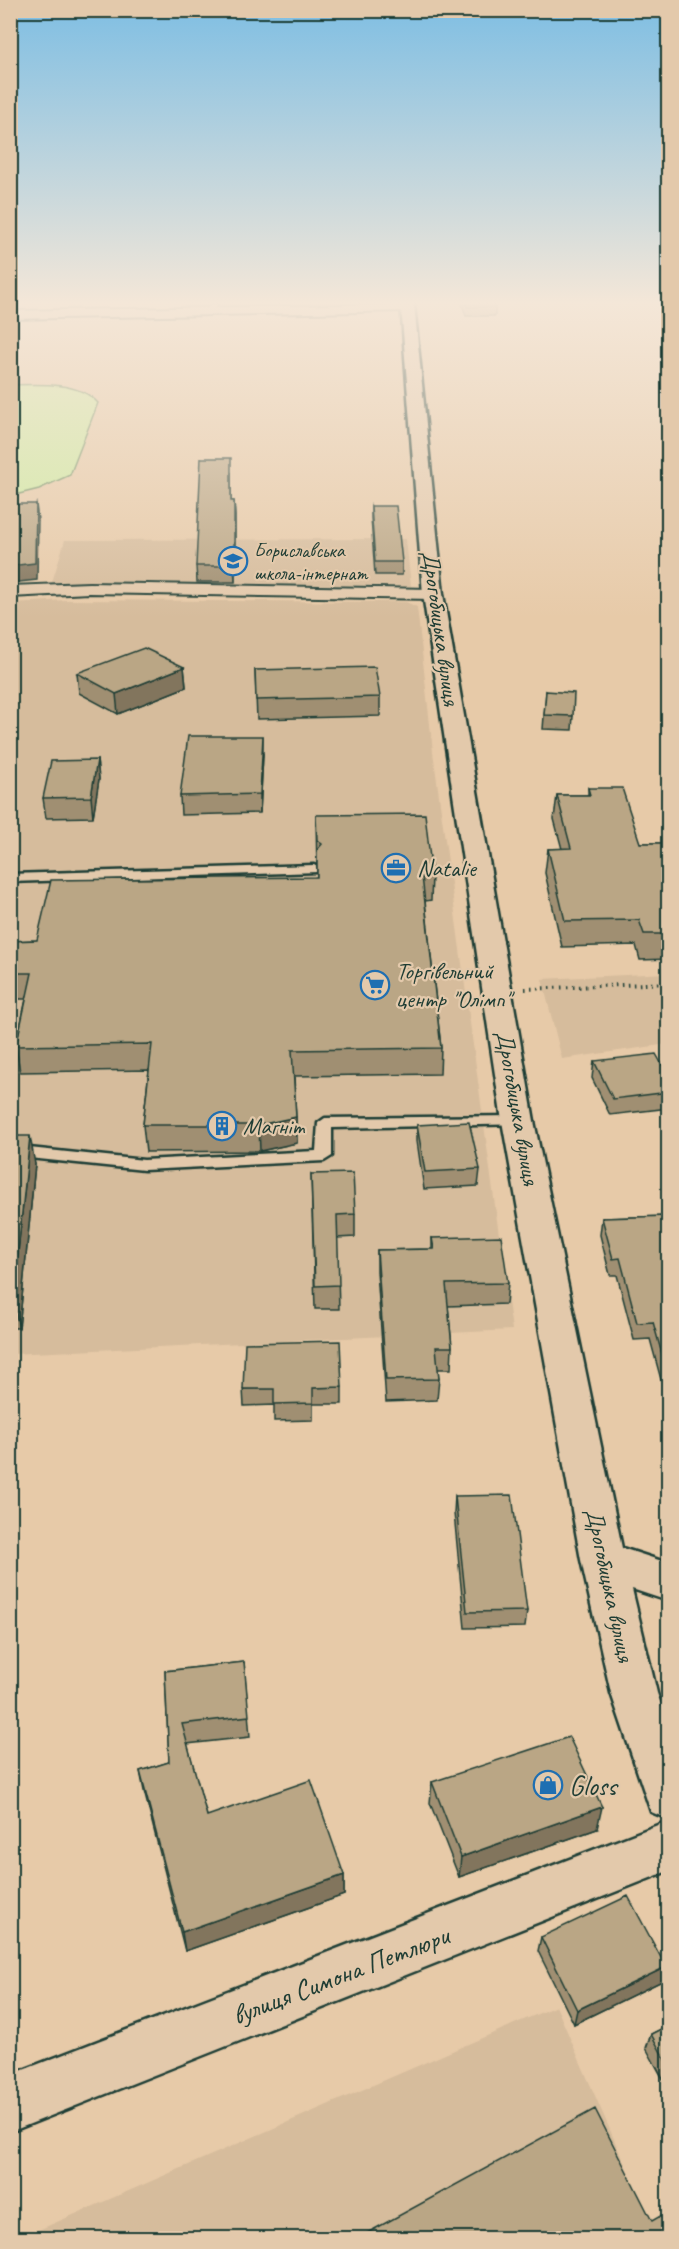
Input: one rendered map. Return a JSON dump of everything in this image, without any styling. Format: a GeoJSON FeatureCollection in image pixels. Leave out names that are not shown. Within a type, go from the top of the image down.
{"type":"FeatureCollection","features":[{"type":"Feature","properties":{"kind":"main road","name":"Дрогобицька вулиця"},"geometry":{"type":"LineString","coordinates":[[416,409],[433,594],[518,1121],[603,1560],[634,1693],[669,1795]]}},
{"type":"Feature","properties":{"kind":"main road"},"geometry":{"type":"LineString","coordinates":[[603,1560],[669,1582]]}},
{"type":"Feature","properties":{"kind":"main road","name":"вулиця Симона Петлюри"},"geometry":{"type":"LineString","coordinates":[[10,2104],[669,1846]]}},
{"type":"Feature","properties":{"kind":"street"},"geometry":{"type":"LineString","coordinates":[[10,592],[88,588],[433,594]]}},
{"type":"Feature","properties":{"kind":"lane"},"geometry":{"type":"LineString","coordinates":[[10,878],[314,869]]}},
{"type":"Feature","properties":{"kind":"lane"},"geometry":{"type":"LineString","coordinates":[[10,1151],[144,1165],[324,1156],[325,1123],[518,1121]]}},
{"type":"Feature","properties":{"kind":"path"},"geometry":{"type":"LineString","coordinates":[[497,990],[669,983]]}},
{"type":"Feature","properties":{"kind":"shaded area","name":"Бориславська школа-інтернат"},"geometry":{"type":"Polygon","coordinates":[[[406,539],[411,586],[52,582],[65,540],[406,539]]]}},
{"type":"Feature","properties":{"kind":"shaded area"},"geometry":{"type":"Polygon","coordinates":[[[68,600],[406,602],[417,607],[433,752],[512,1330],[11,1354],[11,603],[68,600]]]}},
{"type":"Feature","properties":{"kind":"shaded area"},"geometry":{"type":"Polygon","coordinates":[[[668,973],[668,1044],[562,1059],[542,979],[668,973]]]}},
{"type":"Feature","properties":{"kind":"shaded area"},"geometry":{"type":"Polygon","coordinates":[[[556,2006],[657,2238],[20,2238],[556,2006]]]}},
{"type":"Feature","properties":{"kind":"green space"},"geometry":{"type":"Polygon","coordinates":[[[10,409],[96,409],[70,475],[39,489],[11,496],[10,409]]]}},
{"type":"Feature","properties":{"kind":"building"},"geometry":{"type":"Polygon","coordinates":[[[201,458],[231,458],[231,501],[234,501],[234,566],[196,566],[201,458]]]}},
{"type":"Feature","properties":{"kind":"building"},"geometry":{"type":"Polygon","coordinates":[[[10,504],[36,504],[35,563],[10,566],[10,504]]]}},
{"type":"Feature","properties":{"kind":"building"},"geometry":{"type":"Polygon","coordinates":[[[371,506],[396,506],[402,562],[375,562],[371,506]]]}},
{"type":"Feature","properties":{"kind":"building"},"geometry":{"type":"Polygon","coordinates":[[[144,648],[184,667],[116,694],[77,673],[144,648]]]}},
{"type":"Feature","properties":{"kind":"building"},"geometry":{"type":"Polygon","coordinates":[[[375,667],[380,697],[256,700],[255,670],[375,667]]]}},
{"type":"Feature","properties":{"kind":"building"},"geometry":{"type":"Polygon","coordinates":[[[546,691],[574,693],[573,716],[544,715],[546,691]]]}},
{"type":"Feature","properties":{"kind":"building"},"geometry":{"type":"Polygon","coordinates":[[[188,736],[263,736],[260,794],[180,796],[188,736]]]}},
{"type":"Feature","properties":{"kind":"building"},"geometry":{"type":"Polygon","coordinates":[[[97,760],[91,797],[43,798],[51,761],[97,760]]]}},
{"type":"Feature","properties":{"kind":"building"},"geometry":{"type":"Polygon","coordinates":[[[588,788],[622,788],[640,843],[669,843],[669,934],[644,934],[639,920],[565,921],[548,849],[571,848],[557,795],[590,795],[588,788]]]}},
{"type":"Feature","properties":{"kind":"building"},"geometry":{"type":"Polygon","coordinates":[[[425,814],[432,876],[422,876],[441,1048],[292,1050],[296,1117],[259,1125],[143,1125],[152,1044],[16,1046],[32,973],[10,973],[10,941],[37,940],[51,880],[317,877],[317,850],[322,844],[317,840],[316,815],[425,814]]]}},
{"type":"Feature","properties":{"kind":"building"},"geometry":{"type":"Polygon","coordinates":[[[656,1054],[669,1077],[669,1092],[613,1099],[594,1061],[656,1054]]]}},
{"type":"Feature","properties":{"kind":"building"},"geometry":{"type":"Polygon","coordinates":[[[469,1122],[480,1169],[425,1172],[417,1125],[469,1122]]]}},
{"type":"Feature","properties":{"kind":"building"},"geometry":{"type":"Polygon","coordinates":[[[10,1136],[30,1136],[13,1299],[10,1299],[10,1136]]]}},
{"type":"Feature","properties":{"kind":"building"},"geometry":{"type":"Polygon","coordinates":[[[353,1173],[355,1214],[337,1215],[339,1285],[315,1286],[311,1174],[353,1173]]]}},
{"type":"Feature","properties":{"kind":"building"},"geometry":{"type":"Polygon","coordinates":[[[669,1216],[669,1379],[653,1322],[637,1323],[620,1258],[613,1259],[602,1218],[669,1216]]]}},
{"type":"Feature","properties":{"kind":"building"},"geometry":{"type":"Polygon","coordinates":[[[501,1236],[508,1283],[446,1284],[452,1347],[436,1347],[439,1379],[386,1380],[377,1250],[434,1249],[432,1238],[501,1236]]]}},
{"type":"Feature","properties":{"kind":"building"},"geometry":{"type":"Polygon","coordinates":[[[340,1341],[342,1387],[313,1388],[313,1403],[274,1404],[274,1389],[243,1389],[245,1343],[340,1341]]]}},
{"type":"Feature","properties":{"kind":"building"},"geometry":{"type":"Polygon","coordinates":[[[512,1495],[527,1611],[467,1612],[455,1496],[512,1495]]]}},
{"type":"Feature","properties":{"kind":"building"},"geometry":{"type":"Polygon","coordinates":[[[244,1662],[249,1716],[182,1724],[207,1816],[311,1780],[344,1875],[182,1932],[140,1771],[169,1762],[165,1671],[244,1662]]]}},
{"type":"Feature","properties":{"kind":"building"},"geometry":{"type":"Polygon","coordinates":[[[569,1737],[602,1807],[461,1857],[432,1782],[569,1737]]]}},
{"type":"Feature","properties":{"kind":"building"},"geometry":{"type":"Polygon","coordinates":[[[628,1896],[666,1967],[577,2010],[541,1937],[628,1896]]]}},
{"type":"Feature","properties":{"kind":"building"},"geometry":{"type":"Polygon","coordinates":[[[669,2025],[669,2067],[651,2034],[669,2025]]]}},
{"type":"Feature","properties":{"kind":"building"},"geometry":{"type":"Polygon","coordinates":[[[595,2109],[652,2221],[669,2211],[669,2238],[358,2238],[595,2109]]]}},
{"type":"Feature","properties":{"kind":"place","name":"Бориславська школа-інтернат"},"geometry":{"type":"Point","coordinates":[233,561]}},
{"type":"Feature","properties":{"kind":"place","name":"Natalie"},"geometry":{"type":"Point","coordinates":[396,868]}},
{"type":"Feature","properties":{"kind":"place","name":"Торгівельний центр \"Олімп\""},"geometry":{"type":"Point","coordinates":[375,985]}},
{"type":"Feature","properties":{"kind":"place","name":"Магніт"},"geometry":{"type":"Point","coordinates":[222,1126]}},
{"type":"Feature","properties":{"kind":"place","name":"Gloss"},"geometry":{"type":"Point","coordinates":[548,1785]}}]}
